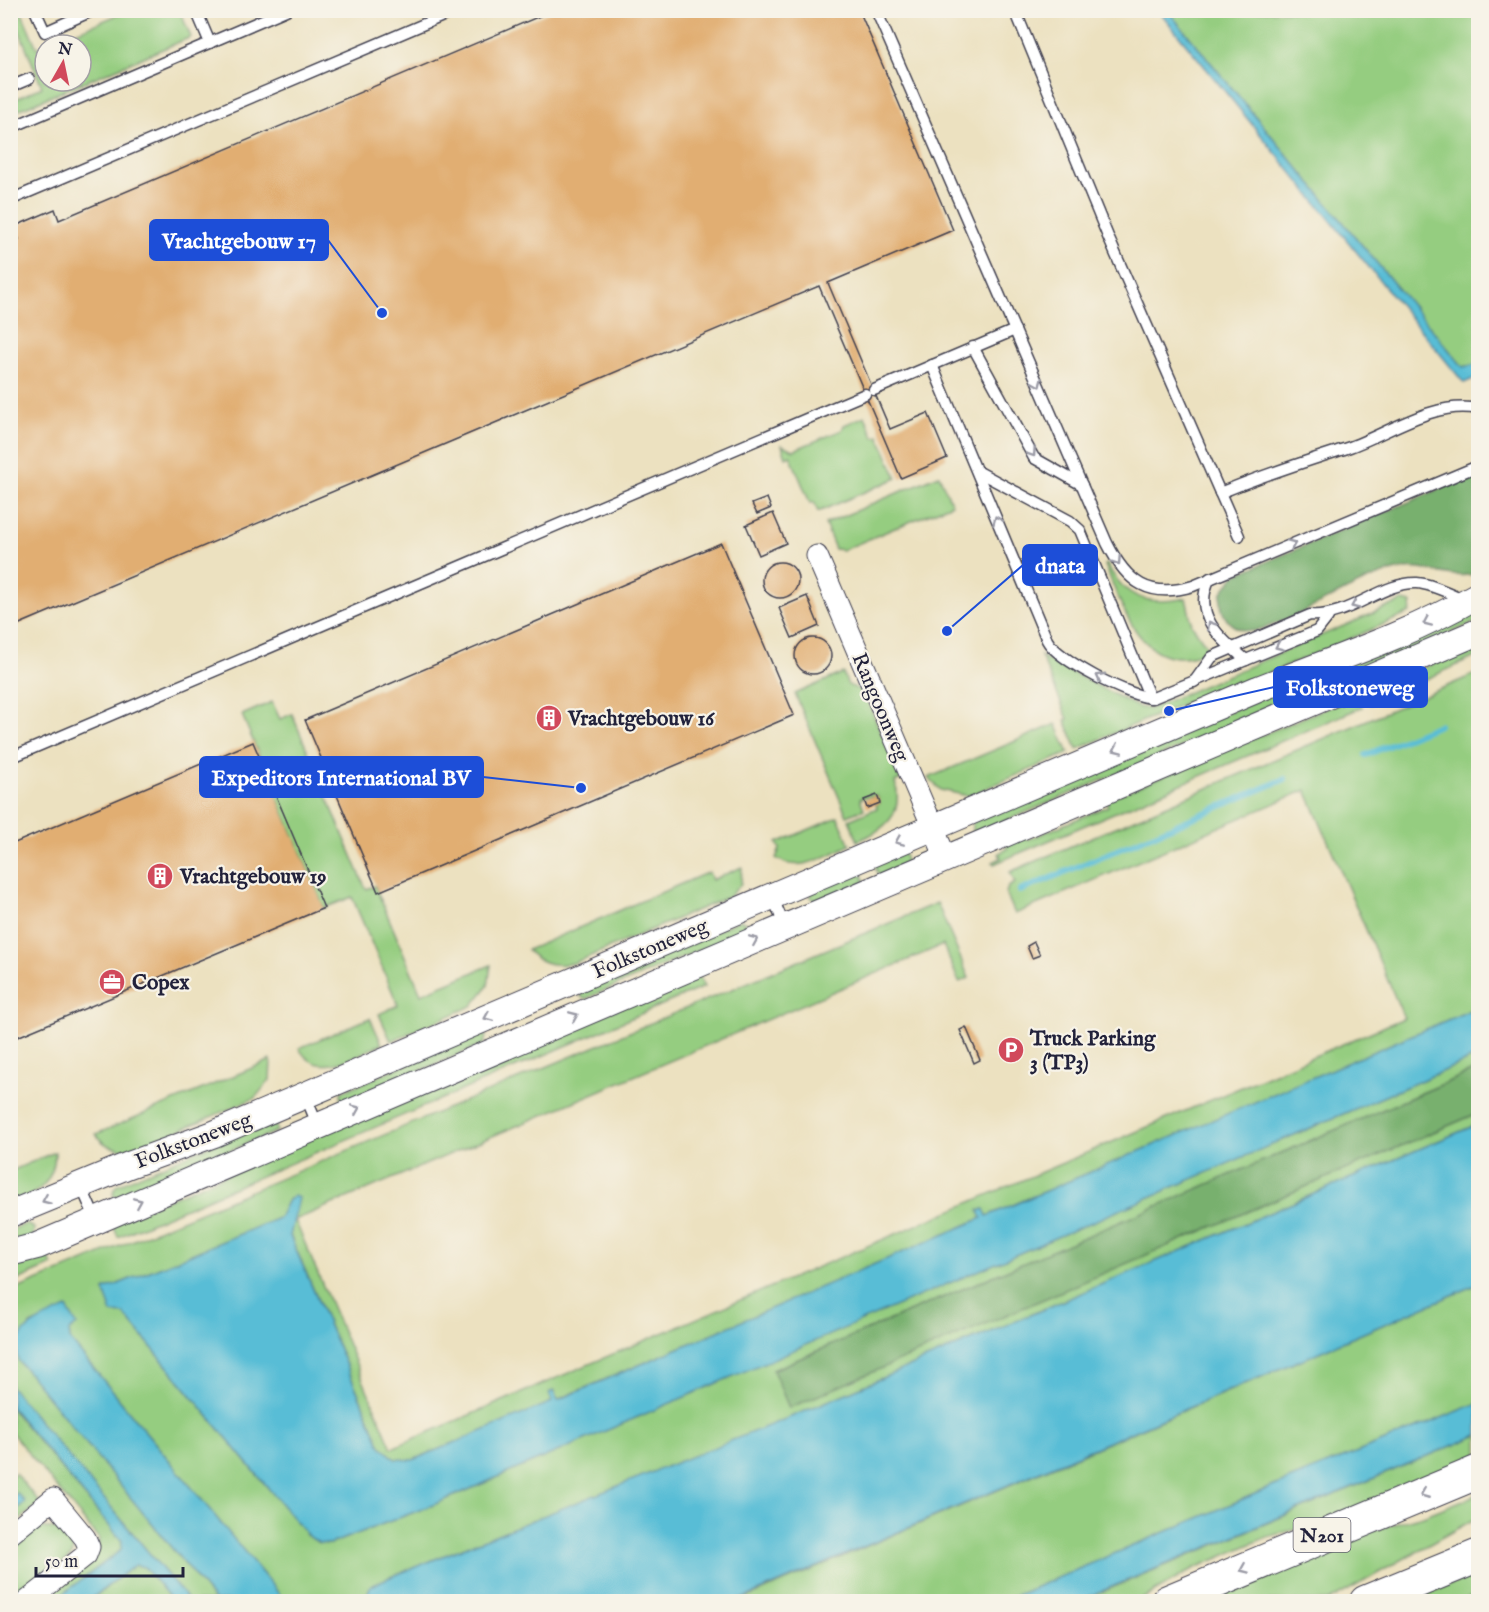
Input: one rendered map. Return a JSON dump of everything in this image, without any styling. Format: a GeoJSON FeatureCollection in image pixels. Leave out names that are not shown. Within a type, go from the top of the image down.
{"type":"FeatureCollection","features":[{"type":"Feature","properties":{"kind":"highway","name":"N201"},"geometry":{"type":"LineString","coordinates":[[1167,1602],[1479,1472]]}},
{"type":"Feature","properties":{"kind":"highway"},"geometry":{"type":"LineString","coordinates":[[1366,1602],[1479,1556]]}},
{"type":"Feature","properties":{"kind":"street","name":"Rangoonweg"},"geometry":{"type":"LineString","coordinates":[[817,556],[946,858]]}},
{"type":"Feature","properties":{"kind":"street","name":"Folkstoneweg"},"geometry":{"type":"LineString","coordinates":[[10,1253],[37,1246],[318,1126],[772,896],[1258,689],[1316,669],[1425,623],[1474,598]]}},
{"type":"Feature","properties":{"kind":"street","name":"Folkstoneweg"},"geometry":{"type":"LineString","coordinates":[[10,1214],[214,1134],[304,1095],[785,927],[1479,632]]}},
{"type":"Feature","properties":{"kind":"street"},"geometry":{"type":"LineString","coordinates":[[10,1534],[53,1499],[86,1538],[89,1547],[86,1555],[26,1602]]}},
{"type":"Feature","properties":{"kind":"lane"},"geometry":{"type":"LineString","coordinates":[[35,10],[45,32],[94,10]]}},
{"type":"Feature","properties":{"kind":"lane"},"geometry":{"type":"LineString","coordinates":[[196,10],[210,43]]}},
{"type":"Feature","properties":{"kind":"lane"},"geometry":{"type":"LineString","coordinates":[[10,128],[286,10]]}},
{"type":"Feature","properties":{"kind":"lane"},"geometry":{"type":"LineString","coordinates":[[10,200],[457,10]]}},
{"type":"Feature","properties":{"kind":"lane"},"geometry":{"type":"LineString","coordinates":[[876,10],[999,300],[1015,330],[1112,553],[1124,571],[1139,584],[1157,591],[1168,591],[1210,578],[1479,466]]}},
{"type":"Feature","properties":{"kind":"lane"},"geometry":{"type":"LineString","coordinates":[[1015,10],[1109,240],[1239,536]]}},
{"type":"Feature","properties":{"kind":"lane"},"geometry":{"type":"LineString","coordinates":[[10,87],[29,80]]}},
{"type":"Feature","properties":{"kind":"lane"},"geometry":{"type":"LineString","coordinates":[[10,758],[1015,330]]}},
{"type":"Feature","properties":{"kind":"lane"},"geometry":{"type":"LineString","coordinates":[[973,347],[1034,458],[1082,485]]}},
{"type":"Feature","properties":{"kind":"lane"},"geometry":{"type":"LineString","coordinates":[[932,365],[1053,649],[1063,657],[1130,692],[1150,698],[1161,696],[1317,631],[1328,617]]}},
{"type":"Feature","properties":{"kind":"lane"},"geometry":{"type":"LineString","coordinates":[[1220,493],[1272,471],[1348,447],[1428,414],[1459,408],[1479,409]]}},
{"type":"Feature","properties":{"kind":"lane"},"geometry":{"type":"LineString","coordinates":[[977,471],[1068,520],[1080,530],[1150,698]]}},
{"type":"Feature","properties":{"kind":"lane"},"geometry":{"type":"LineString","coordinates":[[1210,578],[1204,596],[1205,613],[1213,630],[1246,660]]}},
{"type":"Feature","properties":{"kind":"lane"},"geometry":{"type":"LineString","coordinates":[[1193,683],[1212,657],[1310,615],[1328,617],[1408,584],[1424,584],[1474,598]]}},
{"type":"Feature","properties":{"kind":"lane"},"geometry":{"type":"LineString","coordinates":[[772,896],[785,927]]}},
{"type":"Feature","properties":{"kind":"lane"},"geometry":{"type":"LineString","coordinates":[[304,1095],[318,1126]]}},
{"type":"Feature","properties":{"kind":"lane"},"geometry":{"type":"LineString","coordinates":[[81,1185],[96,1220]]}},
{"type":"Feature","properties":{"kind":"green space"},"geometry":{"type":"Polygon","coordinates":[[[11,10],[21,11],[33,39],[33,65],[11,10]]]}},
{"type":"Feature","properties":{"kind":"green space"},"geometry":{"type":"Polygon","coordinates":[[[127,11],[180,11],[191,37],[93,78],[93,33],[73,33],[127,11]]]}},
{"type":"Feature","properties":{"kind":"green space"},"geometry":{"type":"Polygon","coordinates":[[[1168,11],[1372,11],[1368,14],[1371,18],[1380,11],[1478,11],[1478,364],[1463,367],[1168,11]]]}},
{"type":"Feature","properties":{"kind":"green space"},"geometry":{"type":"Polygon","coordinates":[[[33,91],[33,93],[58,93],[11,113],[11,101],[33,91]]]}},
{"type":"Feature","properties":{"kind":"green space"},"geometry":{"type":"Polygon","coordinates":[[[865,416],[874,437],[879,436],[897,478],[818,512],[814,502],[810,503],[790,455],[786,457],[782,445],[794,450],[842,430],[844,425],[865,416]]]}},
{"type":"Feature","properties":{"kind":"green space"},"geometry":{"type":"Polygon","coordinates":[[[1478,473],[1478,573],[1458,575],[1408,568],[1397,570],[1360,583],[1290,618],[1253,631],[1238,628],[1227,620],[1222,607],[1222,592],[1235,575],[1478,473]]]}},
{"type":"Feature","properties":{"kind":"green space"},"geometry":{"type":"Polygon","coordinates":[[[939,475],[952,504],[843,550],[835,549],[825,524],[939,475]]]}},
{"type":"Feature","properties":{"kind":"green space"},"geometry":{"type":"Polygon","coordinates":[[[1107,564],[1122,585],[1139,597],[1161,601],[1186,598],[1192,625],[1208,648],[1207,651],[1185,657],[1167,655],[1151,647],[1128,619],[1105,565],[1107,564]]]}},
{"type":"Feature","properties":{"kind":"green space"},"geometry":{"type":"Polygon","coordinates":[[[1402,601],[1412,603],[1410,613],[1240,686],[1237,681],[1077,749],[1065,720],[1068,719],[1041,656],[1138,707],[1149,709],[1402,601]]]}},
{"type":"Feature","properties":{"kind":"green space"},"geometry":{"type":"Polygon","coordinates":[[[1478,605],[1478,621],[977,833],[972,831],[972,822],[1478,605]]]}},
{"type":"Feature","properties":{"kind":"green space"},"geometry":{"type":"Polygon","coordinates":[[[1478,645],[1478,656],[1370,704],[1366,695],[1359,698],[1362,707],[994,864],[993,862],[1001,858],[999,853],[1007,849],[1006,846],[1025,835],[1027,840],[1108,806],[1106,800],[1478,645]]]}},
{"type":"Feature","properties":{"kind":"green space"},"geometry":{"type":"Polygon","coordinates":[[[843,673],[848,685],[863,691],[901,779],[895,782],[897,803],[895,812],[877,831],[858,841],[849,820],[877,808],[876,805],[880,803],[877,795],[860,798],[864,809],[847,816],[795,694],[843,673]]]}},
{"type":"Feature","properties":{"kind":"green space"},"geometry":{"type":"Polygon","coordinates":[[[1478,673],[1478,721],[1474,723],[1478,735],[1478,1007],[987,1216],[980,1211],[983,1218],[557,1400],[554,1391],[549,1393],[553,1402],[413,1460],[395,1459],[381,1446],[290,1235],[288,1200],[279,1218],[104,1290],[116,1312],[124,1314],[308,1536],[319,1543],[330,1544],[433,1505],[1478,1056],[1478,1069],[773,1370],[789,1407],[1478,1113],[1478,1124],[793,1416],[383,1580],[370,1587],[365,1601],[285,1601],[70,1340],[67,1309],[30,1325],[18,1360],[215,1601],[189,1601],[11,1387],[10,1292],[937,903],[969,978],[959,982],[943,945],[295,1220],[392,1448],[1404,1018],[1306,790],[1015,914],[1006,893],[1008,887],[1015,883],[1010,872],[1478,673]]]}},
{"type":"Feature","properties":{"kind":"green space"},"geometry":{"type":"Polygon","coordinates":[[[272,702],[280,719],[292,714],[366,889],[375,886],[421,994],[491,965],[488,986],[472,1006],[391,1041],[379,1014],[398,1005],[352,897],[324,908],[242,715],[272,702]]]}},
{"type":"Feature","properties":{"kind":"green space"},"geometry":{"type":"Polygon","coordinates":[[[1056,724],[1069,753],[968,796],[941,790],[928,778],[1056,724]]]}},
{"type":"Feature","properties":{"kind":"green space"},"geometry":{"type":"Polygon","coordinates":[[[838,817],[850,845],[823,858],[803,864],[785,863],[776,858],[780,849],[777,843],[838,817]]]}},
{"type":"Feature","properties":{"kind":"green space"},"geometry":{"type":"Polygon","coordinates":[[[904,853],[906,863],[879,876],[873,862],[904,853]]]}},
{"type":"Feature","properties":{"kind":"green space"},"geometry":{"type":"Polygon","coordinates":[[[742,867],[741,884],[730,896],[574,963],[561,965],[549,963],[537,958],[527,950],[709,872],[712,880],[742,867]]]}},
{"type":"Feature","properties":{"kind":"green space"},"geometry":{"type":"Polygon","coordinates":[[[859,868],[865,882],[816,901],[811,898],[811,892],[859,868]]]}},
{"type":"Feature","properties":{"kind":"green space"},"geometry":{"type":"Polygon","coordinates":[[[740,920],[747,924],[746,930],[585,999],[581,997],[581,990],[740,920]]]}},
{"type":"Feature","properties":{"kind":"green space"},"geometry":{"type":"Polygon","coordinates":[[[698,974],[704,987],[118,1237],[112,1223],[698,974]]]}},
{"type":"Feature","properties":{"kind":"green space"},"geometry":{"type":"Polygon","coordinates":[[[370,1018],[382,1044],[349,1059],[327,1065],[316,1063],[307,1058],[299,1048],[370,1018]]]}},
{"type":"Feature","properties":{"kind":"green space"},"geometry":{"type":"Polygon","coordinates":[[[481,1032],[486,1036],[484,1044],[345,1102],[341,1099],[341,1092],[481,1032]]]}},
{"type":"Feature","properties":{"kind":"green space"},"geometry":{"type":"Polygon","coordinates":[[[271,1060],[270,1080],[255,1098],[145,1145],[132,1149],[112,1147],[100,1140],[96,1134],[271,1060]]]}},
{"type":"Feature","properties":{"kind":"green space"},"geometry":{"type":"Polygon","coordinates":[[[1478,1069],[1478,1113],[789,1408],[773,1370],[1478,1069]]]}},
{"type":"Feature","properties":{"kind":"green space"},"geometry":{"type":"Polygon","coordinates":[[[265,1122],[275,1123],[277,1131],[117,1198],[113,1195],[117,1185],[265,1122]]]}},
{"type":"Feature","properties":{"kind":"green space"},"geometry":{"type":"Polygon","coordinates":[[[55,1152],[52,1172],[48,1180],[36,1192],[11,1207],[11,1171],[55,1152]]]}},
{"type":"Feature","properties":{"kind":"green space"},"geometry":{"type":"Polygon","coordinates":[[[26,1224],[34,1228],[33,1236],[11,1244],[11,1230],[26,1224]]]}},
{"type":"Feature","properties":{"kind":"green space"},"geometry":{"type":"Polygon","coordinates":[[[46,1252],[52,1265],[11,1283],[10,1262],[46,1252]]]}},
{"type":"Feature","properties":{"kind":"green space"},"geometry":{"type":"Polygon","coordinates":[[[1478,1284],[1478,1403],[1262,1491],[1003,1601],[737,1602],[1478,1284]]]}},
{"type":"Feature","properties":{"kind":"green space"},"geometry":{"type":"Polygon","coordinates":[[[10,1407],[122,1541],[121,1550],[54,1601],[34,1601],[98,1546],[99,1539],[11,1432],[10,1407]]]}},
{"type":"Feature","properties":{"kind":"green space"},"geometry":{"type":"Polygon","coordinates":[[[1478,1435],[1478,1461],[1331,1520],[1267,1537],[1193,1569],[1139,1601],[1078,1602],[1478,1435]]]}},
{"type":"Feature","properties":{"kind":"green space"},"geometry":{"type":"Polygon","coordinates":[[[15,1473],[40,1503],[11,1527],[11,1514],[24,1502],[17,1493],[11,1499],[11,1477],[15,1473]]]}},
{"type":"Feature","properties":{"kind":"green space"},"geometry":{"type":"Polygon","coordinates":[[[1478,1494],[1478,1517],[1329,1601],[1194,1602],[1336,1540],[1423,1516],[1478,1494]]]}},
{"type":"Feature","properties":{"kind":"green space"},"geometry":{"type":"Polygon","coordinates":[[[39,1528],[52,1529],[69,1537],[73,1548],[72,1555],[17,1601],[11,1602],[11,1541],[39,1528]]]}},
{"type":"Feature","properties":{"kind":"green space"},"geometry":{"type":"Polygon","coordinates":[[[135,1565],[144,1566],[173,1601],[88,1602],[135,1565]]]}},
{"type":"Feature","properties":{"kind":"green space"},"geometry":{"type":"Polygon","coordinates":[[[1478,1574],[1478,1595],[1457,1601],[1404,1602],[1478,1574]]]}},
{"type":"Feature","properties":{"kind":"water"},"geometry":{"type":"Polygon","coordinates":[[[1159,11],[1168,11],[1463,367],[1478,364],[1478,377],[1464,383],[1159,11]]]}},
{"type":"Feature","properties":{"kind":"water"},"geometry":{"type":"Polygon","coordinates":[[[1478,1007],[1478,1056],[433,1505],[330,1544],[319,1543],[308,1536],[124,1314],[112,1313],[104,1290],[279,1218],[288,1200],[294,1196],[299,1198],[290,1236],[381,1446],[395,1459],[413,1460],[552,1402],[549,1393],[553,1391],[558,1400],[982,1218],[979,1211],[984,1209],[987,1216],[1478,1007]]]}},
{"type":"Feature","properties":{"kind":"water"},"geometry":{"type":"Polygon","coordinates":[[[1478,1124],[1478,1284],[737,1601],[365,1601],[370,1587],[383,1580],[793,1416],[1478,1124]]]}},
{"type":"Feature","properties":{"kind":"water"},"geometry":{"type":"Polygon","coordinates":[[[67,1308],[77,1325],[69,1331],[70,1340],[285,1601],[215,1601],[18,1360],[17,1349],[23,1333],[30,1326],[67,1308]]]}},
{"type":"Feature","properties":{"kind":"water"},"geometry":{"type":"Polygon","coordinates":[[[10,1387],[189,1601],[173,1601],[144,1567],[135,1565],[88,1601],[54,1601],[121,1550],[122,1541],[11,1407],[10,1387]]]}},
{"type":"Feature","properties":{"kind":"water"},"geometry":{"type":"Polygon","coordinates":[[[1478,1403],[1478,1435],[1078,1601],[1003,1601],[1262,1491],[1478,1403]]]}},
{"type":"Feature","properties":{"kind":"water"},"geometry":{"type":"Polygon","coordinates":[[[17,1493],[25,1502],[11,1514],[11,1499],[17,1493]]]}},
{"type":"Feature","properties":{"kind":"building"},"geometry":{"type":"Polygon","coordinates":[[[554,10],[859,10],[953,230],[828,283],[890,429],[928,413],[947,458],[901,478],[819,286],[10,628],[10,242],[19,239],[13,227],[55,209],[59,220],[554,10]]]}},
{"type":"Feature","properties":{"kind":"building"},"geometry":{"type":"Polygon","coordinates":[[[767,498],[771,508],[757,514],[752,504],[767,498]]]}},
{"type":"Feature","properties":{"kind":"building"},"geometry":{"type":"Polygon","coordinates":[[[773,513],[786,543],[759,555],[746,525],[773,513]]]}},
{"type":"Feature","properties":{"kind":"building","name":"Vrachtgebouw 16"},"geometry":{"type":"Polygon","coordinates":[[[721,543],[794,715],[378,892],[305,720],[721,543]]]}},
{"type":"Feature","properties":{"kind":"building"},"geometry":{"type":"Polygon","coordinates":[[[780,562],[793,567],[798,580],[793,593],[780,598],[767,593],[762,580],[767,567],[780,562]]]}},
{"type":"Feature","properties":{"kind":"building"},"geometry":{"type":"Polygon","coordinates":[[[807,596],[819,626],[792,638],[779,608],[807,596]]]}},
{"type":"Feature","properties":{"kind":"building"},"geometry":{"type":"Polygon","coordinates":[[[813,638],[826,643],[831,656],[826,669],[813,674],[800,669],[795,656],[800,643],[813,638]]]}},
{"type":"Feature","properties":{"kind":"building","name":"Vrachtgebouw 19"},"geometry":{"type":"Polygon","coordinates":[[[253,742],[324,908],[10,1040],[10,845],[253,742]]]}},
{"type":"Feature","properties":{"kind":"building"},"geometry":{"type":"Polygon","coordinates":[[[877,795],[880,803],[867,808],[864,800],[877,795]]]}},
{"type":"Feature","properties":{"kind":"building"},"geometry":{"type":"Polygon","coordinates":[[[1034,942],[1040,955],[1032,958],[1027,946],[1034,942]]]}},
{"type":"Feature","properties":{"kind":"building"},"geometry":{"type":"Polygon","coordinates":[[[966,1027],[980,1060],[974,1063],[960,1030],[966,1027]]]}},
{"type":"Feature","properties":{"kind":"waterway"},"geometry":{"type":"LineString","coordinates":[[1366,755],[1439,725]]}},
{"type":"Feature","properties":{"kind":"waterway"},"geometry":{"type":"LineString","coordinates":[[1020,891],[1285,779]]}},
{"type":"Feature","properties":{"kind":"place","name":"Vrachtgebouw 17"},"geometry":{"type":"Point","coordinates":[382,313]}},
{"type":"Feature","properties":{"kind":"place","name":"dnata"},"geometry":{"type":"Point","coordinates":[947,631]}},
{"type":"Feature","properties":{"kind":"place","name":"Folkstoneweg"},"geometry":{"type":"Point","coordinates":[1169,711]}},
{"type":"Feature","properties":{"kind":"place","name":"Vrachtgebouw 16"},"geometry":{"type":"Point","coordinates":[549,718]}},
{"type":"Feature","properties":{"kind":"place","name":"Expeditors International BV"},"geometry":{"type":"Point","coordinates":[581,788]}},
{"type":"Feature","properties":{"kind":"place","name":"Vrachtgebouw 19"},"geometry":{"type":"Point","coordinates":[160,876]}},
{"type":"Feature","properties":{"kind":"place","name":"Copex"},"geometry":{"type":"Point","coordinates":[112,982]}},
{"type":"Feature","properties":{"kind":"place","name":"Truck Parking 3 (TP3)"},"geometry":{"type":"Point","coordinates":[1011,1050]}}]}
